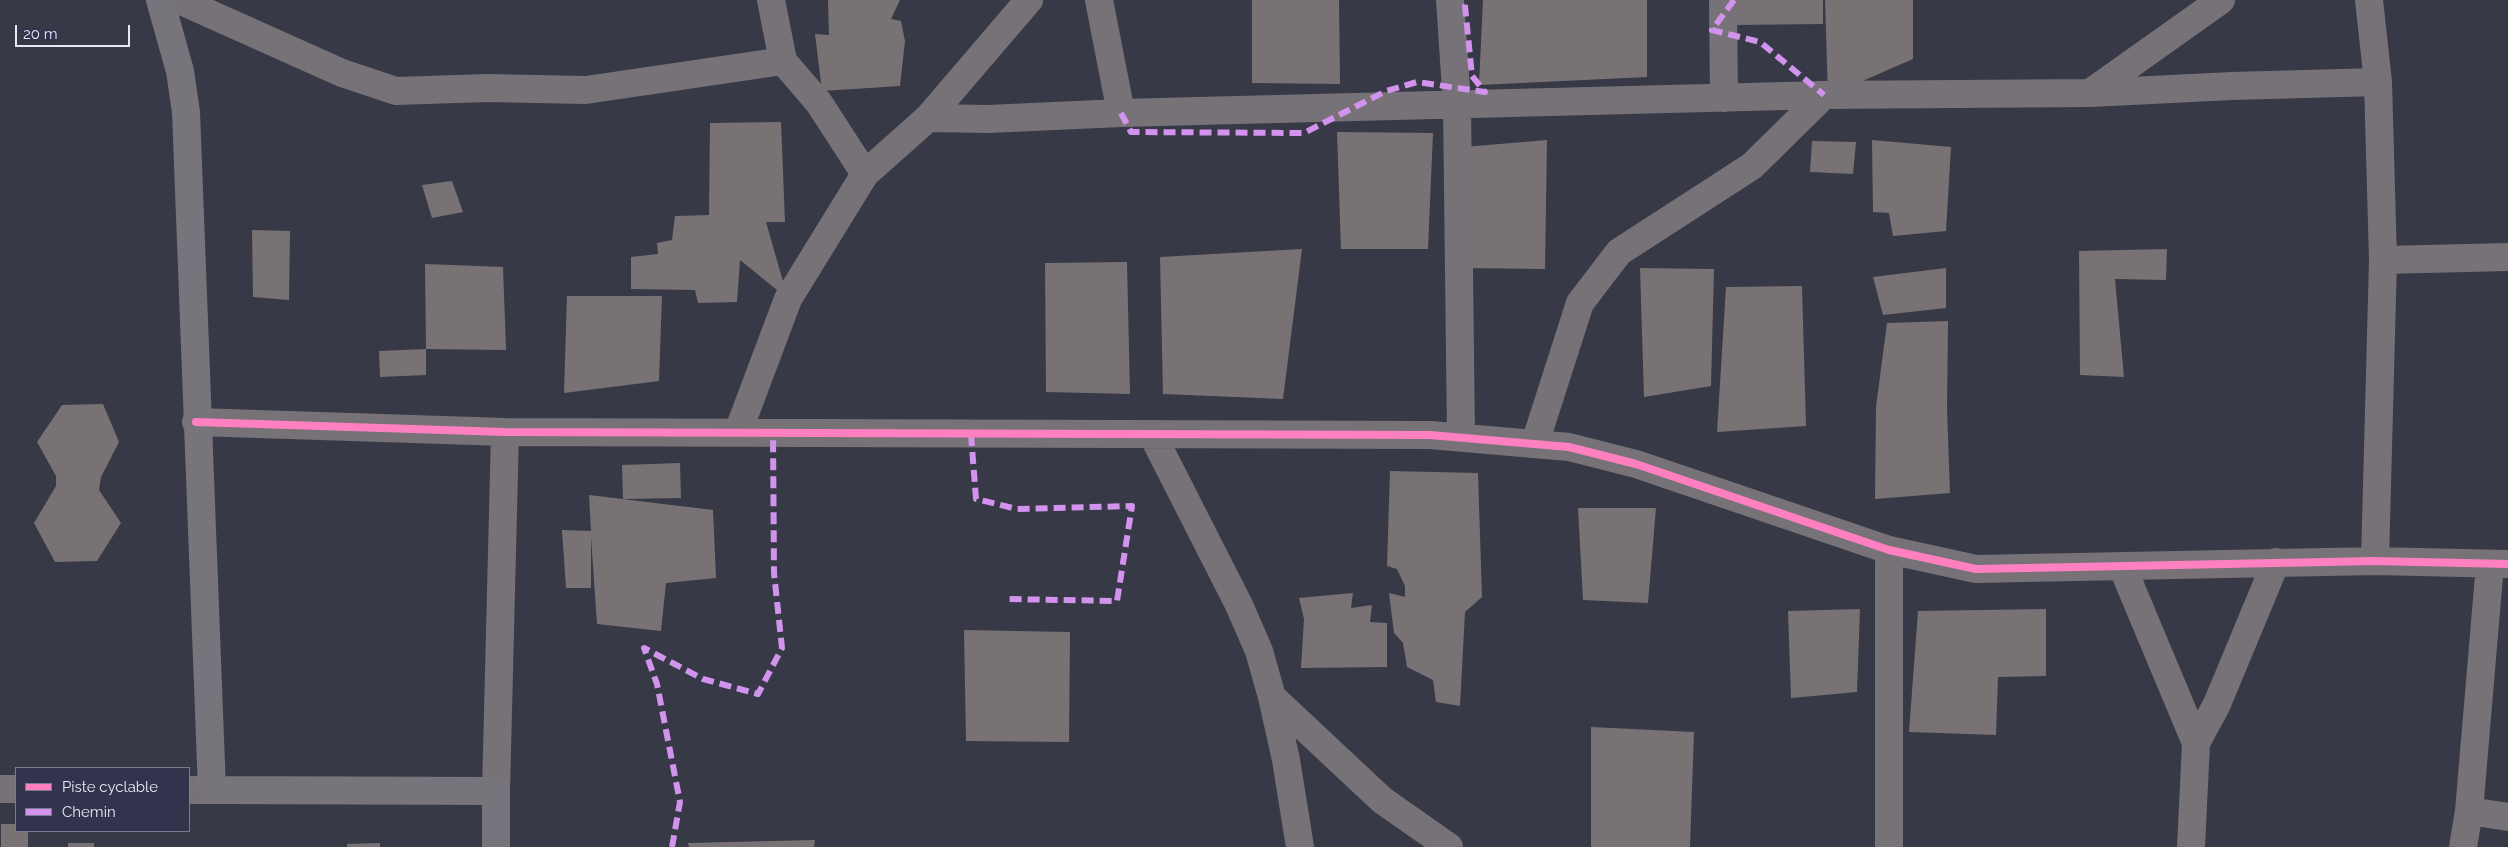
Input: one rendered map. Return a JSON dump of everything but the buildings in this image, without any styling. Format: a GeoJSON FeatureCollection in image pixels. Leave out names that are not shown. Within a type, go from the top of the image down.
{"type":"FeatureCollection","features":[{"type":"Feature","properties":{"kind":"main road"},"geometry":{"type":"LineString","coordinates":[[160,0],[180,71],[186,112],[196,422],[200,790],[496,791],[496,847]]}},
{"type":"Feature","properties":{"kind":"street"},"geometry":{"type":"LineString","coordinates":[[178,0],[342,73],[396,91],[487,88],[586,90],[782,61]]}},
{"type":"Feature","properties":{"kind":"street"},"geometry":{"type":"LineString","coordinates":[[771,0],[782,61],[819,103],[865,174]]}},
{"type":"Feature","properties":{"kind":"street"},"geometry":{"type":"LineString","coordinates":[[738,432],[788,299],[865,174],[928,118],[1029,0]]}},
{"type":"Feature","properties":{"kind":"street"},"geometry":{"type":"LineString","coordinates":[[1099,0],[1121,113]]}},
{"type":"Feature","properties":{"kind":"street"},"geometry":{"type":"LineString","coordinates":[[1450,0],[1458,105],[1461,437]]}},
{"type":"Feature","properties":{"kind":"street"},"geometry":{"type":"LineString","coordinates":[[1723,0],[1724,98]]}},
{"type":"Feature","properties":{"kind":"street"},"geometry":{"type":"LineString","coordinates":[[2090,93],[2221,0]]}},
{"type":"Feature","properties":{"kind":"street"},"geometry":{"type":"LineString","coordinates":[[2370,0],[2378,82],[2383,260],[2375,561]]}},
{"type":"Feature","properties":{"kind":"street"},"geometry":{"type":"LineString","coordinates":[[928,118],[988,119],[1121,113],[1724,98],[2090,93],[2232,86],[2378,82]]}},
{"type":"Feature","properties":{"kind":"street"},"geometry":{"type":"LineString","coordinates":[[1535,443],[1580,303],[1620,252],[1752,166],[1824,96]]}},
{"type":"Feature","properties":{"kind":"street"},"geometry":{"type":"LineString","coordinates":[[2383,260],[2508,257]]}},
{"type":"Feature","properties":{"kind":"street"},"geometry":{"type":"LineString","coordinates":[[196,422],[505,432],[1461,437],[1569,447],[1636,464],[1889,550],[1976,568],[2375,561],[2499,564],[2463,847]]}},
{"type":"Feature","properties":{"kind":"street"},"geometry":{"type":"LineString","coordinates":[[496,791],[505,432]]}},
{"type":"Feature","properties":{"kind":"street"},"geometry":{"type":"LineString","coordinates":[[1152,434],[1243,614],[1259,651],[1272,697],[1286,760],[1300,847]]}},
{"type":"Feature","properties":{"kind":"street"},"geometry":{"type":"LineString","coordinates":[[1888,847],[1889,550]]}},
{"type":"Feature","properties":{"kind":"street"},"geometry":{"type":"LineString","coordinates":[[2196,743],[2217,704],[2276,562]]}},
{"type":"Feature","properties":{"kind":"street"},"geometry":{"type":"LineString","coordinates":[[2122,566],[2196,743],[2191,847]]}},
{"type":"Feature","properties":{"kind":"street"},"geometry":{"type":"LineString","coordinates":[[1272,697],[1382,800],[1449,847]]}},
{"type":"Feature","properties":{"kind":"street"},"geometry":{"type":"LineString","coordinates":[[0,789],[15,789]]}},
{"type":"Feature","properties":{"kind":"street"},"geometry":{"type":"LineString","coordinates":[[2469,811],[2508,818]]}},
{"type":"Feature","properties":{"kind":"marked path"},"geometry":{"type":"LineString","coordinates":[[1121,113],[1131,132],[1304,133],[1386,91],[1417,82],[1485,92],[1472,76],[1466,0]]}},
{"type":"Feature","properties":{"kind":"marked path"},"geometry":{"type":"LineString","coordinates":[[1734,0],[1712,30],[1760,42],[1824,95]]}},
{"type":"Feature","properties":{"kind":"marked path"},"geometry":{"type":"LineString","coordinates":[[672,847],[680,802],[657,684],[644,648],[703,679],[758,694],[782,648],[774,573],[773,433]]}},
{"type":"Feature","properties":{"kind":"marked path"},"geometry":{"type":"LineString","coordinates":[[971,434],[976,499],[1017,509],[1132,506],[1117,601],[1006,599]]}},
{"type":"Feature","properties":{"kind":"cycle path"},"geometry":{"type":"LineString","coordinates":[[196,422],[505,432],[1430,435],[1569,447],[1636,464],[1889,550],[1976,569],[2375,561],[2508,564]]}}]}
